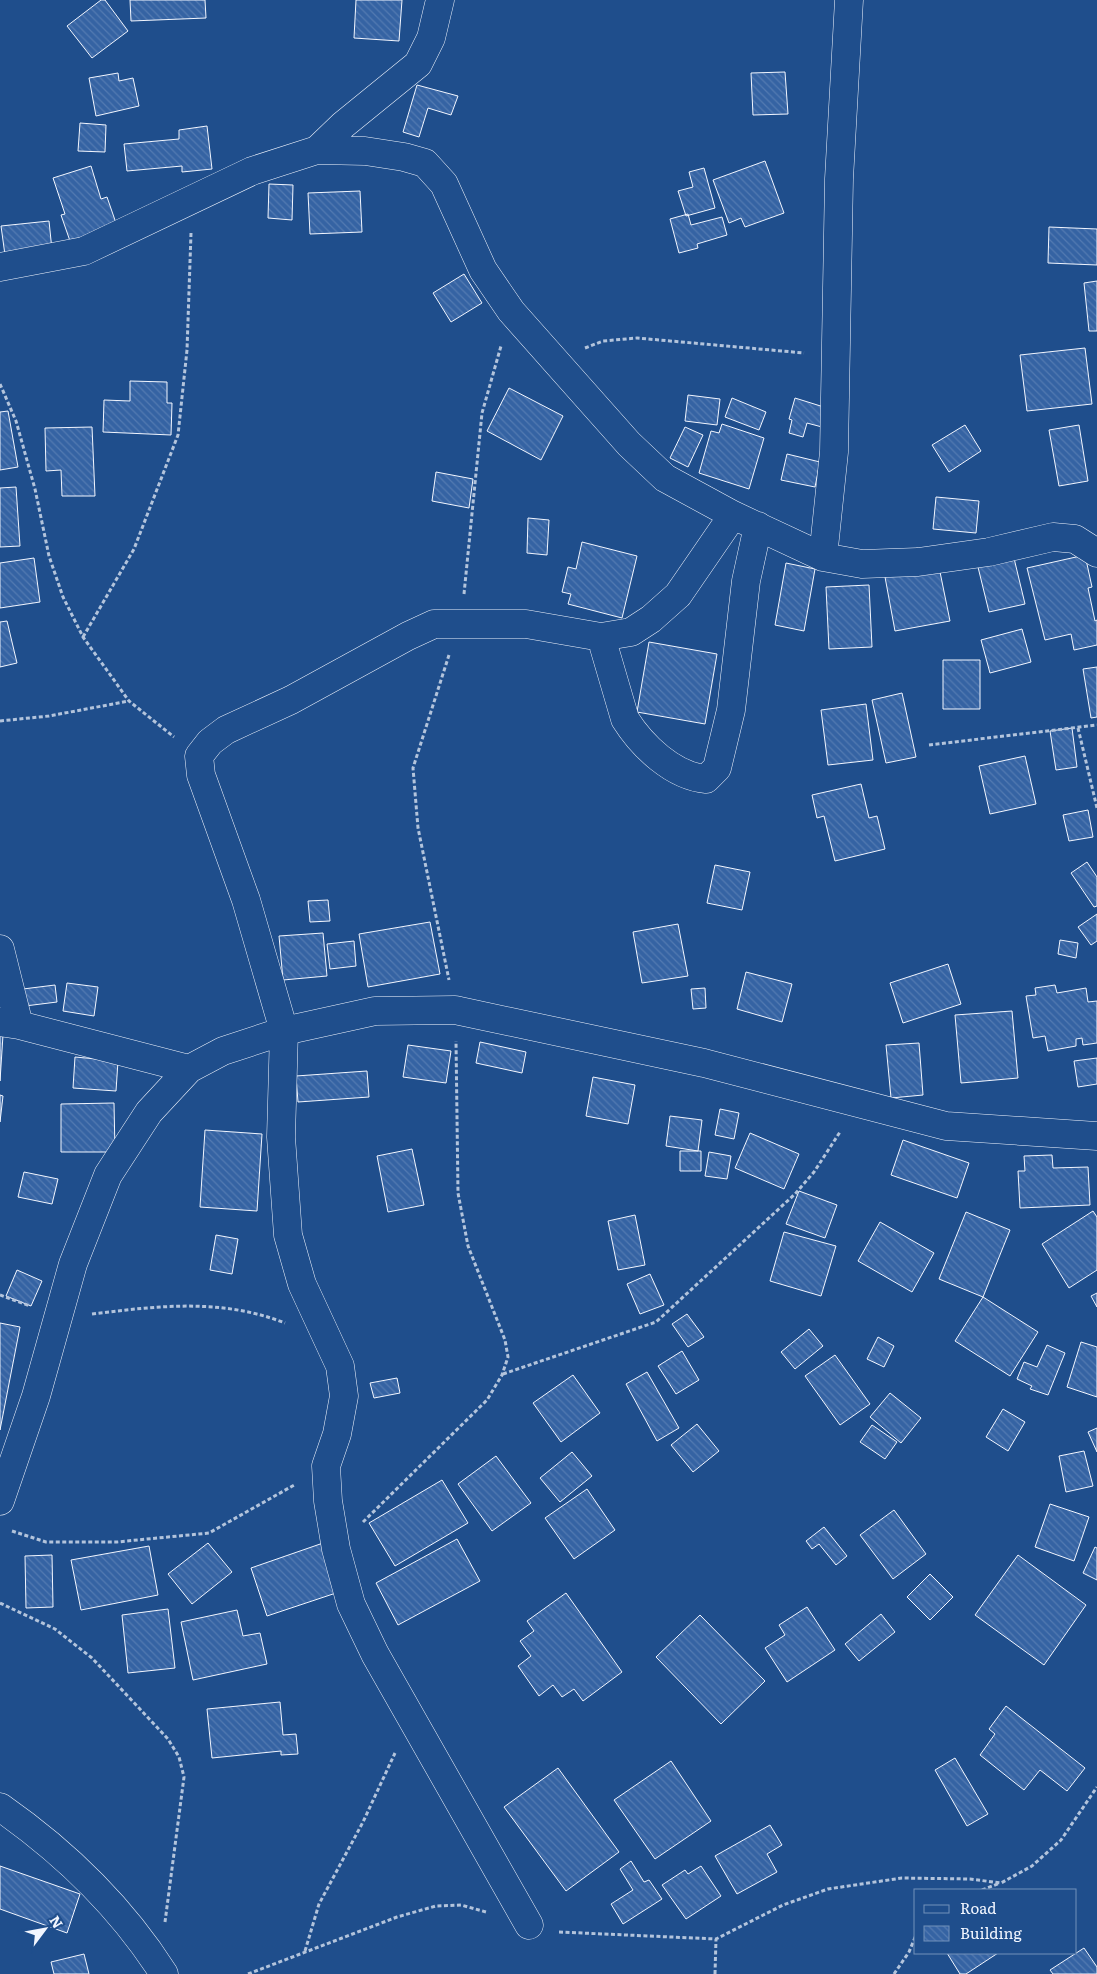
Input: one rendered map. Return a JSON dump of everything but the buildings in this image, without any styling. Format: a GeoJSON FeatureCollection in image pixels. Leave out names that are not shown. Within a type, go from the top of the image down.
{"type":"FeatureCollection","features":[{"type":"Feature","properties":{"kind":"street"},"geometry":{"type":"LineString","coordinates":[[317,150],[343,125],[418,64],[431,38],[440,0]]}},
{"type":"Feature","properties":{"kind":"street"},"geometry":{"type":"LineString","coordinates":[[823,557],[834,452],[839,179],[849,0]]}},
{"type":"Feature","properties":{"kind":"street"},"geometry":{"type":"LineString","coordinates":[[0,267],[84,251],[252,170],[317,150],[365,151],[404,157],[425,163],[444,184],[483,270],[510,311],[629,444],[666,478],[733,515],[823,557],[862,564],[918,562],[989,552],[1053,537],[1075,539],[1097,553]]}},
{"type":"Feature","properties":{"kind":"street"},"geometry":{"type":"LineString","coordinates":[[529,1926],[412,1716],[375,1654],[351,1604],[336,1549],[328,1501],[326,1466],[337,1434],[344,1396],[340,1366],[302,1284],[288,1235],[281,1138],[284,1031],[246,900],[201,775],[199,756],[210,742],[226,730],[300,695],[408,636],[434,624],[461,622],[526,624],[601,638],[631,632],[651,619],[678,595],[733,515]]}},
{"type":"Feature","properties":{"kind":"street"},"geometry":{"type":"LineString","coordinates":[[601,638],[625,719],[633,731],[643,744],[665,761],[692,778],[706,779],[717,768],[732,710],[746,581],[758,526]]}},
{"type":"Feature","properties":{"kind":"street"},"geometry":{"type":"LineString","coordinates":[[0,949],[10,1023],[189,1069]]}},
{"type":"Feature","properties":{"kind":"street"},"geometry":{"type":"LineString","coordinates":[[0,1501],[36,1396],[60,1317],[73,1264],[108,1175],[149,1112],[189,1069],[223,1051],[284,1031],[375,1012],[455,1010],[704,1063],[946,1126],[1097,1136]]}},
{"type":"Feature","properties":{"kind":"street"},"geometry":{"type":"LineString","coordinates":[[0,1806],[30,1828],[84,1876],[121,1916],[160,1968]]}},
{"type":"Feature","properties":{"kind":"path"},"geometry":{"type":"LineString","coordinates":[[83,637],[134,549],[178,435],[189,324],[192,198]]}},
{"type":"Feature","properties":{"kind":"path"},"geometry":{"type":"LineString","coordinates":[[336,1549],[487,1400],[502,1375],[508,1357],[505,1340],[468,1246],[458,1193],[455,1010],[418,828],[413,768],[461,622],[482,413],[510,311]]}},
{"type":"Feature","properties":{"kind":"path"},"geometry":{"type":"LineString","coordinates":[[552,360],[603,341],[636,338],[835,355]]}},
{"type":"Feature","properties":{"kind":"path"},"geometry":{"type":"LineString","coordinates":[[0,384],[16,421],[35,488],[49,556],[63,597],[83,637],[129,701],[199,756]]}},
{"type":"Feature","properties":{"kind":"path"},"geometry":{"type":"LineString","coordinates":[[0,721],[49,716],[129,701]]}},
{"type":"Feature","properties":{"kind":"path"},"geometry":{"type":"LineString","coordinates":[[929,745],[1078,728],[1097,724]]}},
{"type":"Feature","properties":{"kind":"path"},"geometry":{"type":"LineString","coordinates":[[1078,728],[1097,808]]}},
{"type":"Feature","properties":{"kind":"path"},"geometry":{"type":"LineString","coordinates":[[502,1375],[656,1322],[795,1194],[814,1172],[858,1104]]}},
{"type":"Feature","properties":{"kind":"path"},"geometry":{"type":"LineString","coordinates":[[60,1317],[162,1306],[224,1306],[276,1320],[328,1339]]}},
{"type":"Feature","properties":{"kind":"path"},"geometry":{"type":"LineString","coordinates":[[9,1530],[46,1542],[117,1542],[209,1532],[257,1507],[326,1466]]}},
{"type":"Feature","properties":{"kind":"path"},"geometry":{"type":"LineString","coordinates":[[0,1603],[55,1630],[92,1658],[168,1739],[179,1757],[184,1776],[160,1968]]}},
{"type":"Feature","properties":{"kind":"path"},"geometry":{"type":"LineString","coordinates":[[305,1951],[319,1904],[362,1822],[412,1716]]}},
{"type":"Feature","properties":{"kind":"path"},"geometry":{"type":"LineString","coordinates":[[984,1889],[1032,1866],[1061,1840],[1097,1787]]}},
{"type":"Feature","properties":{"kind":"path"},"geometry":{"type":"LineString","coordinates":[[248,1974],[397,1917],[436,1906],[461,1905],[529,1926],[567,1934],[656,1935],[716,1939],[783,1906],[828,1889],[902,1878],[970,1879],[1001,1882]]}},
{"type":"Feature","properties":{"kind":"path"},"geometry":{"type":"LineString","coordinates":[[715,1974],[716,1939]]}},
{"type":"Feature","properties":{"kind":"path"},"geometry":{"type":"LineString","coordinates":[[894,1974],[909,1952],[914,1940]]}}]}
